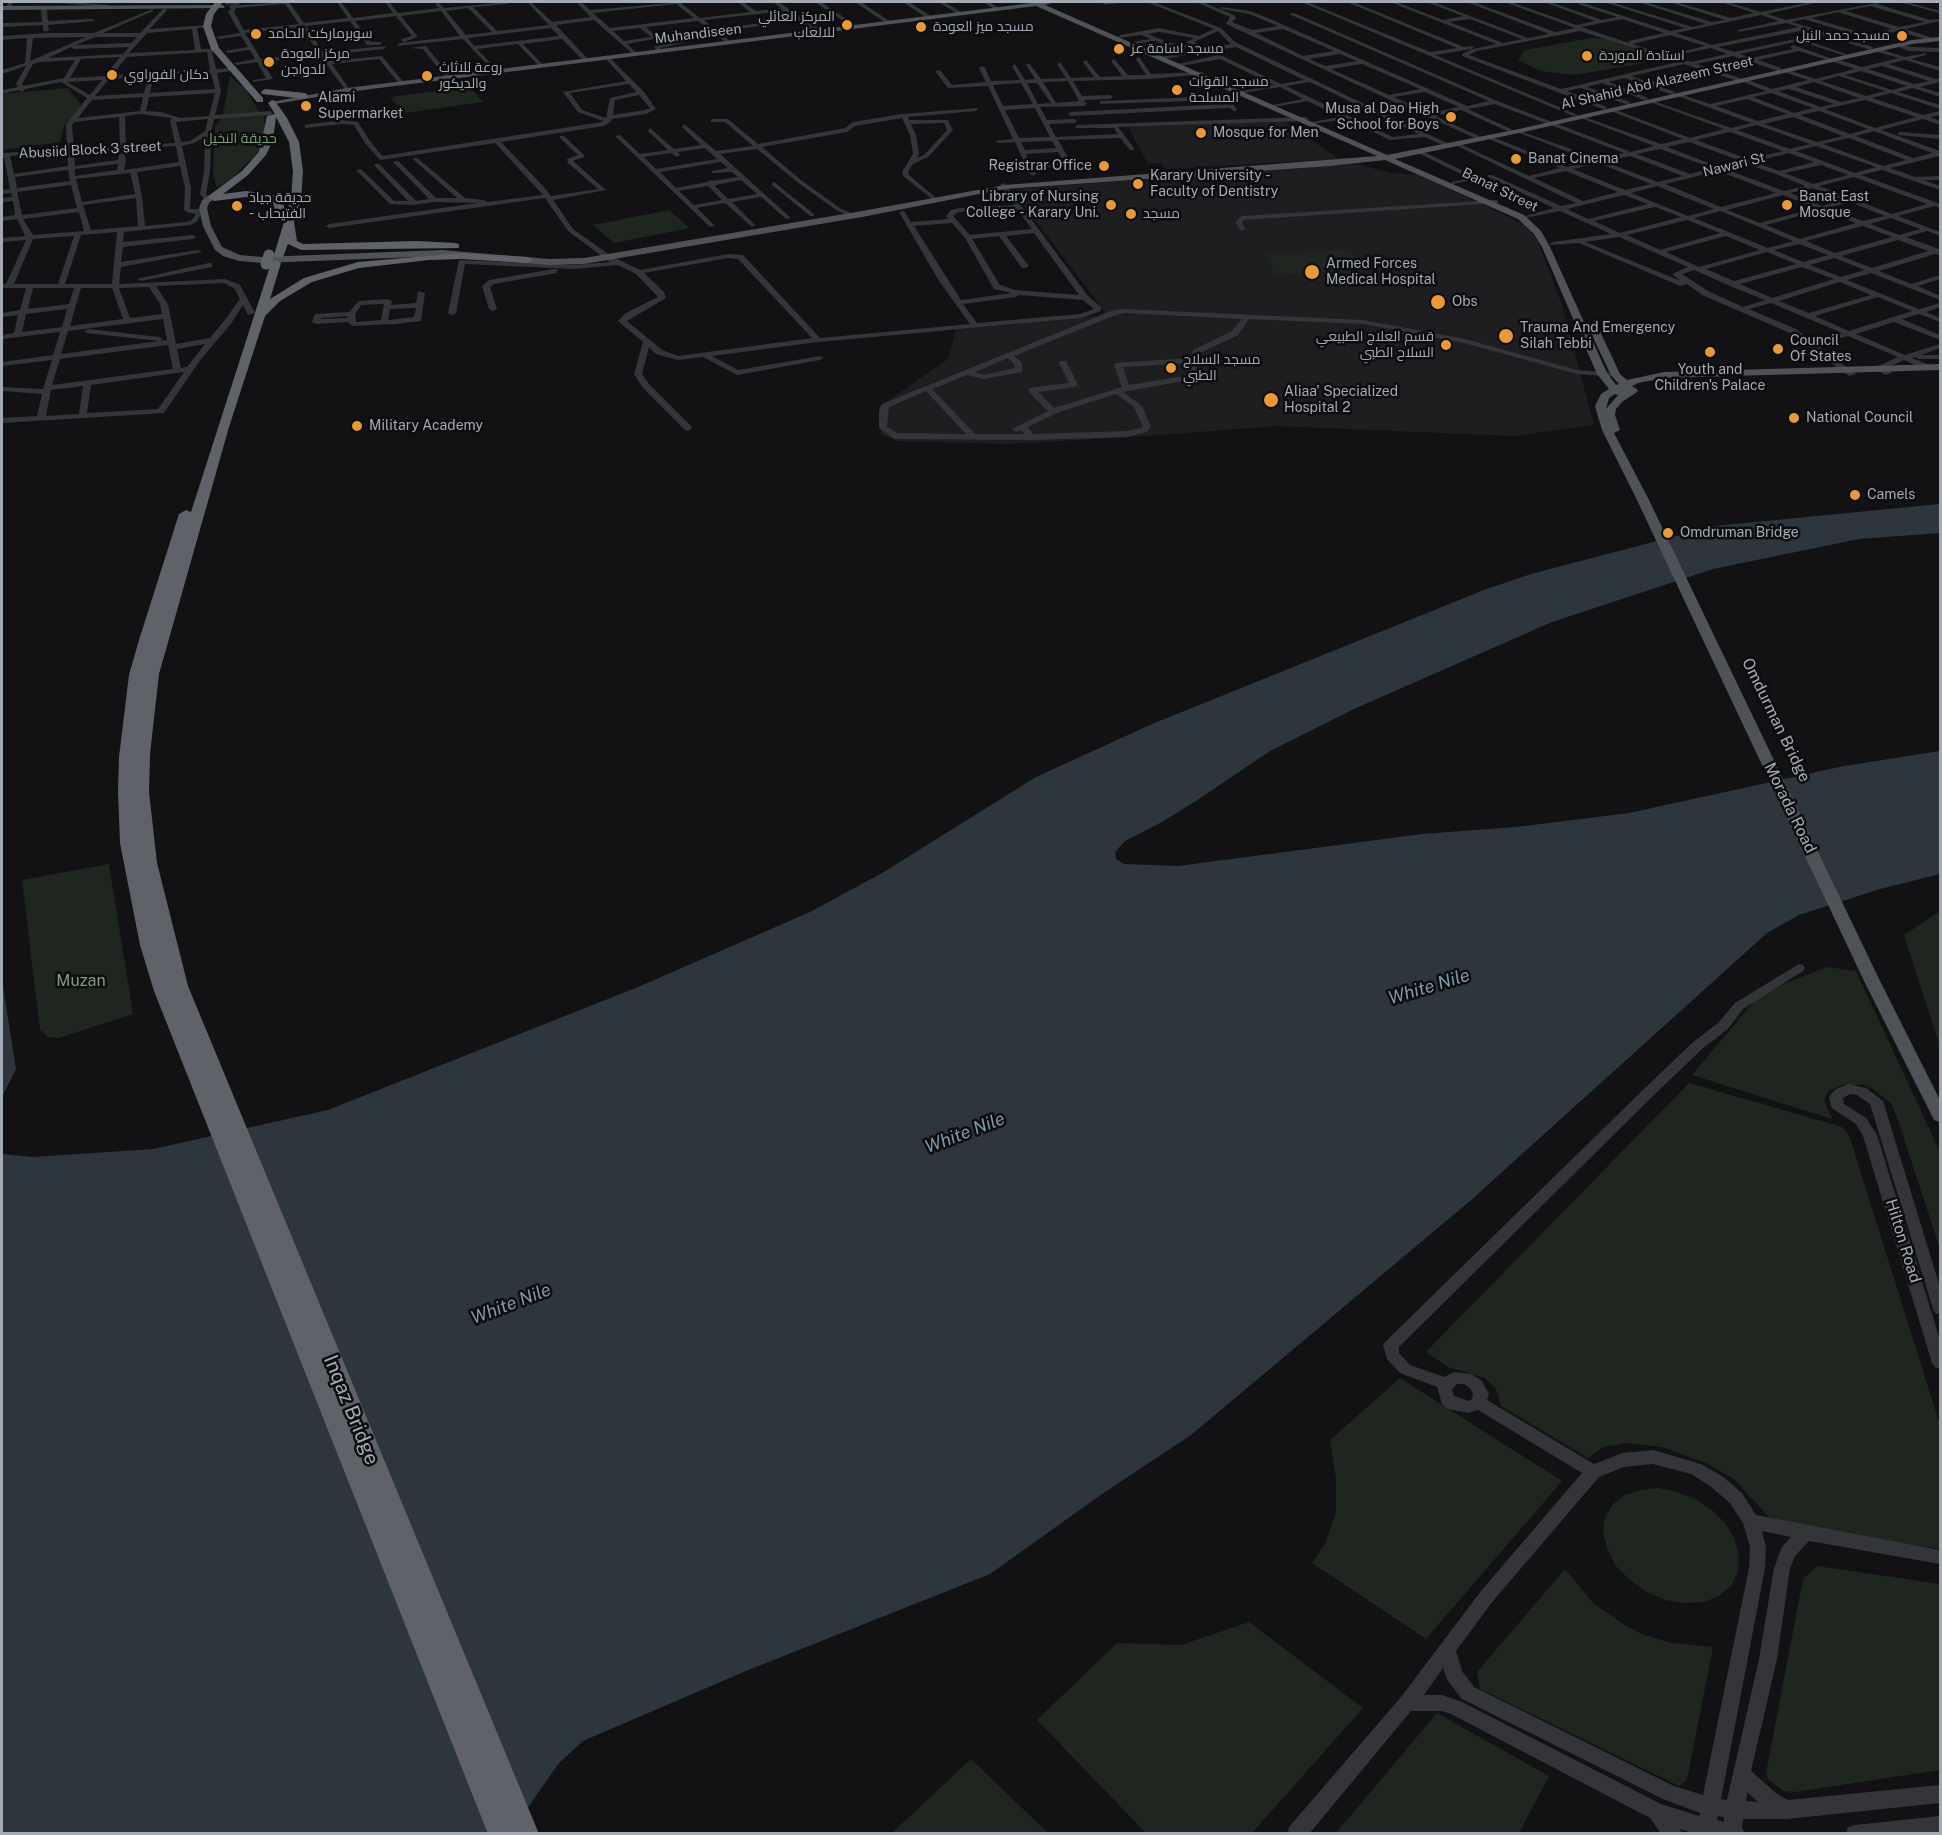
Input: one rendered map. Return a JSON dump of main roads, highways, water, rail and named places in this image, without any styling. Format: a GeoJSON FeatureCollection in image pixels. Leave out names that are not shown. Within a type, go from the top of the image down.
{"type":"FeatureCollection","features":[{"type":"Feature","properties":{"kind":"highway"},"geometry":{"type":"LineString","coordinates":[[195,9],[224,6]]}},
{"type":"Feature","properties":{"kind":"highway"},"geometry":{"type":"LineString","coordinates":[[195,9],[224,6]]}},
{"type":"Feature","properties":{"kind":"highway"},"geometry":{"type":"LineString","coordinates":[[224,6],[207,26],[210,38],[221,52],[271,103],[285,103],[304,96]]}},
{"type":"Feature","properties":{"kind":"highway"},"geometry":{"type":"LineString","coordinates":[[221,52],[217,20],[224,6]]}},
{"type":"Feature","properties":{"kind":"highway"},"geometry":{"type":"LineString","coordinates":[[171,989],[149,945],[129,843],[126,791],[131,714],[137,675],[146,640],[286,219],[289,186],[290,166],[271,103],[255,81],[236,66]]}},
{"type":"Feature","properties":{"kind":"highway"},"geometry":{"type":"LineString","coordinates":[[271,103],[304,96]]}},
{"type":"Feature","properties":{"kind":"highway"},"geometry":{"type":"LineString","coordinates":[[208,203],[245,173],[263,153],[268,140],[271,103]]}},
{"type":"Feature","properties":{"kind":"highway"},"geometry":{"type":"LineString","coordinates":[[208,203],[241,195],[269,197],[278,201],[286,219],[292,243],[300,247],[417,244],[447,245],[478,250]]}},
{"type":"Feature","properties":{"kind":"highway"},"geometry":{"type":"LineString","coordinates":[[256,313],[308,280],[358,265],[404,259],[461,256],[528,260]]}},
{"type":"Feature","properties":{"kind":"highway","name":"Inqaz Bridge"},"geometry":{"type":"LineString","coordinates":[[171,989],[502,1833]]}},
{"type":"Feature","properties":{"kind":"highway","name":"Inqaz Bridge"},"geometry":{"type":"LineString","coordinates":[[171,989],[525,1833]]}},
{"type":"Feature","properties":{"kind":"main road","name":"Muhandiseen"},"geometry":{"type":"LineString","coordinates":[[304,96],[1051,2]]}},
{"type":"Feature","properties":{"kind":"main road"},"geometry":{"type":"LineString","coordinates":[[1051,2],[1088,24]]}},
{"type":"Feature","properties":{"kind":"main road"},"geometry":{"type":"LineString","coordinates":[[1034,3],[1181,64],[1366,147],[1385,152],[1404,151]]}},
{"type":"Feature","properties":{"kind":"main road"},"geometry":{"type":"LineString","coordinates":[[5,7],[56,9],[105,5],[195,9]]}},
{"type":"Feature","properties":{"kind":"main road"},"geometry":{"type":"LineString","coordinates":[[5,7],[44,10],[144,8]]}},
{"type":"Feature","properties":{"kind":"main road","name":"Al Shahid Abd Alazeem Street"},"geometry":{"type":"LineString","coordinates":[[1830,59],[1936,39]]}},
{"type":"Feature","properties":{"kind":"main road"},"geometry":{"type":"LineString","coordinates":[[1127,41],[1386,156]]}},
{"type":"Feature","properties":{"kind":"main road","name":"Al Shahid Abd Alazeem Street"},"geometry":{"type":"LineString","coordinates":[[1386,156],[1420,152],[1477,137],[1874,49]]}},
{"type":"Feature","properties":{"kind":"main road","name":"Al Shahid Abd Alazeem Street"},"geometry":{"type":"LineString","coordinates":[[1386,156],[1519,131],[1548,123]]}},
{"type":"Feature","properties":{"kind":"main road"},"geometry":{"type":"LineString","coordinates":[[1350,159],[1364,154],[1366,147]]}},
{"type":"Feature","properties":{"kind":"main road"},"geometry":{"type":"LineString","coordinates":[[208,203],[225,247],[246,256],[478,250],[556,259],[606,257],[932,197],[1004,186],[1386,156]]}},
{"type":"Feature","properties":{"kind":"main road"},"geometry":{"type":"LineString","coordinates":[[1363,161],[1386,156]]}},
{"type":"Feature","properties":{"kind":"main road","name":"Banat Street"},"geometry":{"type":"LineString","coordinates":[[1386,156],[1539,224],[1553,244],[1584,308]]}},
{"type":"Feature","properties":{"kind":"main road","name":"Banat Street"},"geometry":{"type":"LineString","coordinates":[[1386,156],[1454,183],[1493,202],[1521,217],[1538,232],[1555,265],[1602,374],[1624,390]]}},
{"type":"Feature","properties":{"kind":"main road"},"geometry":{"type":"LineString","coordinates":[[1161,174],[1363,161],[1383,161],[1402,165]]}},
{"type":"Feature","properties":{"kind":"main road"},"geometry":{"type":"LineString","coordinates":[[208,203],[207,226],[218,248],[226,254],[239,258],[262,260],[442,253],[570,262],[862,214],[1004,186]]}},
{"type":"Feature","properties":{"kind":"main road"},"geometry":{"type":"LineString","coordinates":[[1589,319],[1624,390]]}},
{"type":"Feature","properties":{"kind":"main road"},"geometry":{"type":"LineString","coordinates":[[1616,375],[1649,377],[1682,374],[1941,367]]}},
{"type":"Feature","properties":{"kind":"main road"},"geometry":{"type":"LineString","coordinates":[[1885,370],[1941,371]]}},
{"type":"Feature","properties":{"kind":"main road"},"geometry":{"type":"LineString","coordinates":[[1624,390],[1686,378],[1850,371]]}},
{"type":"Feature","properties":{"kind":"main road"},"geometry":{"type":"LineString","coordinates":[[1624,390],[1649,377]]}},
{"type":"Feature","properties":{"kind":"main road","name":"Morada Road"},"geometry":{"type":"LineString","coordinates":[[1624,390],[1614,404],[1610,415],[1618,447],[1851,933],[1859,968],[1872,981],[1941,1116]]}},
{"type":"Feature","properties":{"kind":"water","name":"White Nile"},"geometry":{"type":"Polygon","coordinates":[[[1940,504],[1940,533],[1859,539],[1713,569],[1552,622],[1354,709],[1270,751],[1162,822],[1125,841],[1115,852],[1116,859],[1124,864],[1178,866],[1422,834],[1516,827],[1629,813],[1844,766],[1940,751],[1940,874],[1880,889],[1799,915],[1767,933],[1470,1201],[1191,1435],[1102,1494],[990,1574],[746,1671],[583,1741],[559,1763],[510,1833],[2,1833],[2,1154],[33,1157],[153,1149],[328,1110],[638,987],[810,912],[882,873],[1036,777],[1152,724],[1484,590],[1531,574],[1714,526],[1940,504]]]}},
{"type":"Feature","properties":{"kind":"water"},"geometry":{"type":"Polygon","coordinates":[[[2,980],[16,1069],[2,1097],[2,980]]]}},
{"type":"Feature","properties":{"kind":"place","name":"المركز العائلي للالعاب"},"geometry":{"type":"Point","coordinates":[847,25]}},
{"type":"Feature","properties":{"kind":"place","name":"مسجد ميز العودة"},"geometry":{"type":"Point","coordinates":[921,27]}},
{"type":"Feature","properties":{"kind":"place","name":"سوبرماركت الحامد"},"geometry":{"type":"Point","coordinates":[256,34]}},
{"type":"Feature","properties":{"kind":"place","name":"مسجد حمد النيل"},"geometry":{"type":"Point","coordinates":[1902,36]}},
{"type":"Feature","properties":{"kind":"place","name":"مسجد اسامة عز"},"geometry":{"type":"Point","coordinates":[1119,49]}},
{"type":"Feature","properties":{"kind":"place","name":"استادة الموردة"},"geometry":{"type":"Point","coordinates":[1587,56]}},
{"type":"Feature","properties":{"kind":"place","name":"مركز العودة للدواجن"},"geometry":{"type":"Point","coordinates":[269,62]}},
{"type":"Feature","properties":{"kind":"place","name":"دكان الفوراوي"},"geometry":{"type":"Point","coordinates":[112,75]}},
{"type":"Feature","properties":{"kind":"place","name":"روعة للاثاث والديكور"},"geometry":{"type":"Point","coordinates":[427,76]}},
{"type":"Feature","properties":{"kind":"place","name":"مسجد القوات المسلحة"},"geometry":{"type":"Point","coordinates":[1177,90]}},
{"type":"Feature","properties":{"kind":"place","name":"Alami Supermarket"},"geometry":{"type":"Point","coordinates":[306,106]}},
{"type":"Feature","properties":{"kind":"place","name":"Musa al Dao High School for Boys"},"geometry":{"type":"Point","coordinates":[1451,117]}},
{"type":"Feature","properties":{"kind":"place","name":"Mosque for Men"},"geometry":{"type":"Point","coordinates":[1201,133]}},
{"type":"Feature","properties":{"kind":"place","name":"Banat Cinema"},"geometry":{"type":"Point","coordinates":[1516,159]}},
{"type":"Feature","properties":{"kind":"place","name":"Registrar Office"},"geometry":{"type":"Point","coordinates":[1104,166]}},
{"type":"Feature","properties":{"kind":"place","name":"Karary University - Faculty of Dentistry"},"geometry":{"type":"Point","coordinates":[1138,184]}},
{"type":"Feature","properties":{"kind":"place","name":"Library of Nursing College - Karary Uni."},"geometry":{"type":"Point","coordinates":[1111,205]}},
{"type":"Feature","properties":{"kind":"place","name":"Banat East Mosque"},"geometry":{"type":"Point","coordinates":[1787,205]}},
{"type":"Feature","properties":{"kind":"place","name":"حديقة جياد - الفتيحاب"},"geometry":{"type":"Point","coordinates":[237,206]}},
{"type":"Feature","properties":{"kind":"place","name":"مسجد"},"geometry":{"type":"Point","coordinates":[1131,214]}},
{"type":"Feature","properties":{"kind":"place","name":"Armed Forces Medical Hospital"},"geometry":{"type":"Point","coordinates":[1312,272]}},
{"type":"Feature","properties":{"kind":"place","name":"Obs"},"geometry":{"type":"Point","coordinates":[1438,302]}},
{"type":"Feature","properties":{"kind":"place","name":"Trauma And Emergency Silah Tebbi"},"geometry":{"type":"Point","coordinates":[1506,336]}},
{"type":"Feature","properties":{"kind":"place","name":"قسم العلاج الطبيعي السلاح الطبي"},"geometry":{"type":"Point","coordinates":[1446,345]}},
{"type":"Feature","properties":{"kind":"place","name":"Council Of States"},"geometry":{"type":"Point","coordinates":[1778,349]}},
{"type":"Feature","properties":{"kind":"place","name":"Youth and Children's Palace"},"geometry":{"type":"Point","coordinates":[1710,352]}},
{"type":"Feature","properties":{"kind":"place","name":"مسجد السلاح الطبي"},"geometry":{"type":"Point","coordinates":[1171,368]}},
{"type":"Feature","properties":{"kind":"place","name":"Aliaa' Specialized Hospital 2"},"geometry":{"type":"Point","coordinates":[1271,400]}},
{"type":"Feature","properties":{"kind":"place","name":"National Council"},"geometry":{"type":"Point","coordinates":[1794,418]}},
{"type":"Feature","properties":{"kind":"place","name":"Military Academy"},"geometry":{"type":"Point","coordinates":[357,426]}},
{"type":"Feature","properties":{"kind":"place","name":"Camels"},"geometry":{"type":"Point","coordinates":[1855,495]}},
{"type":"Feature","properties":{"kind":"place","name":"Omdruman Bridge"},"geometry":{"type":"Point","coordinates":[1668,533]}},
{"type":"Feature","properties":{"kind":"park label","name":"حديقة النخيل"},"geometry":{"type":"Point","coordinates":[240,139]}},
{"type":"Feature","properties":{"kind":"park label","name":"Muzan"},"geometry":{"type":"Point","coordinates":[81,981]}}]}
